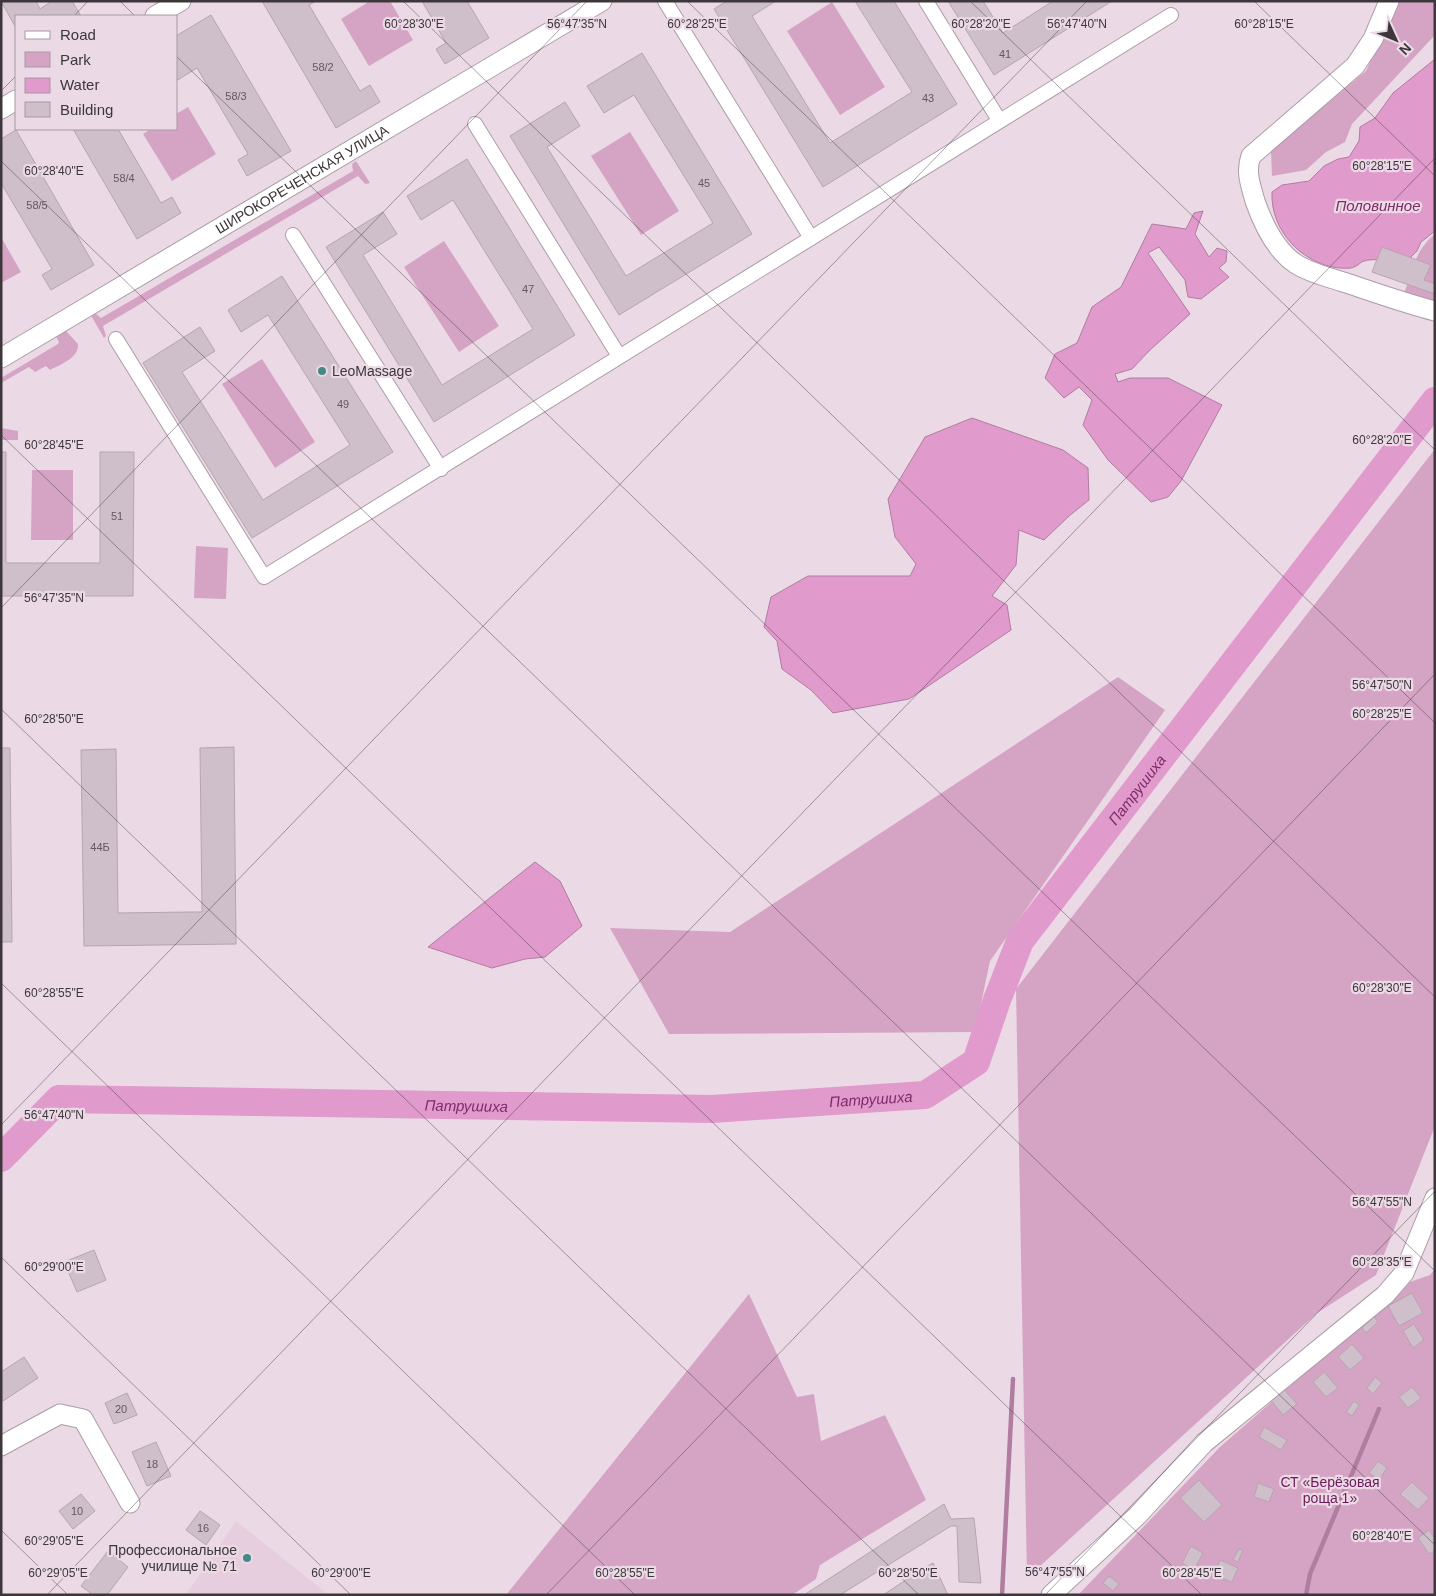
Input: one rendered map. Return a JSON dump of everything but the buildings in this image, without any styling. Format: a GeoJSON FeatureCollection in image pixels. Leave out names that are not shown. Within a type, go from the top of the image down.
{"type":"FeatureCollection","features":[{"type":"Feature","properties":{"kind":"street"},"geometry":{"type":"LineString","coordinates":[[157,15],[181,1]]}},
{"type":"Feature","properties":{"kind":"street","name":"ШИРОКОРЕЧЕНСКАЯ УЛИЦА"},"geometry":{"type":"LineString","coordinates":[[1,358],[602,1]]}},
{"type":"Feature","properties":{"kind":"street"},"geometry":{"type":"LineString","coordinates":[[665,1],[811,238]]}},
{"type":"Feature","properties":{"kind":"street"},"geometry":{"type":"LineString","coordinates":[[926,1],[999,120]]}},
{"type":"Feature","properties":{"kind":"street"},"geometry":{"type":"LineString","coordinates":[[1389,1],[1374,39],[1355,66],[1251,156],[1248,169],[1250,184],[1261,218],[1280,250],[1297,264],[1331,278],[1413,305],[1435,310]]}},
{"type":"Feature","properties":{"kind":"street"},"geometry":{"type":"LineString","coordinates":[[116,340],[264,577],[1171,15]]}},
{"type":"Feature","properties":{"kind":"street"},"geometry":{"type":"LineString","coordinates":[[1,109],[15,101]]}},
{"type":"Feature","properties":{"kind":"street"},"geometry":{"type":"LineString","coordinates":[[475,124],[619,356]]}},
{"type":"Feature","properties":{"kind":"street"},"geometry":{"type":"LineString","coordinates":[[293,235],[441,468]]}},
{"type":"Feature","properties":{"kind":"street"},"geometry":{"type":"LineString","coordinates":[[1051,1595],[1138,1516],[1204,1443],[1385,1295],[1404,1273],[1435,1198]]}},
{"type":"Feature","properties":{"kind":"street"},"geometry":{"type":"LineString","coordinates":[[1,1446],[60,1414],[83,1419],[130,1503]]}},
{"type":"Feature","properties":{"kind":"shaded area","name":"Профессиональное училище № 71"},"geometry":{"type":"Polygon","coordinates":[[[236,1521],[329,1595],[186,1595],[236,1521]]]}},
{"type":"Feature","properties":{"kind":"green space"},"geometry":{"type":"Polygon","coordinates":[[[370,1],[390,1],[413,40],[369,66],[341,19],[370,1]]]}},
{"type":"Feature","properties":{"kind":"green space"},"geometry":{"type":"Polygon","coordinates":[[[1399,1],[1435,1],[1435,35],[1352,124],[1345,142],[1326,152],[1306,170],[1272,176],[1271,151],[1366,71],[1399,1]]]}},
{"type":"Feature","properties":{"kind":"green space"},"geometry":{"type":"Polygon","coordinates":[[[832,2],[885,87],[840,115],[787,31],[832,2]]]}},
{"type":"Feature","properties":{"kind":"green space"},"geometry":{"type":"Polygon","coordinates":[[[188,107],[216,154],[172,181],[143,134],[149,130],[178,130],[178,113],[188,107]]]}},
{"type":"Feature","properties":{"kind":"green space"},"geometry":{"type":"Polygon","coordinates":[[[630,132],[679,211],[641,235],[591,156],[630,132]]]}},
{"type":"Feature","properties":{"kind":"green space"},"geometry":{"type":"Polygon","coordinates":[[[356,161],[370,183],[365,184],[358,176],[103,326],[106,336],[104,338],[89,312],[94,312],[101,318],[353,171],[352,164],[356,161]]]}},
{"type":"Feature","properties":{"kind":"green space"},"geometry":{"type":"Polygon","coordinates":[[[1435,234],[1435,304],[1404,294],[1419,254],[1428,240],[1435,234]]]}},
{"type":"Feature","properties":{"kind":"green space"},"geometry":{"type":"Polygon","coordinates":[[[1,237],[21,272],[1,283],[1,237]]]}},
{"type":"Feature","properties":{"kind":"green space"},"geometry":{"type":"Polygon","coordinates":[[[444,241],[499,326],[459,352],[404,267],[444,241]]]}},
{"type":"Feature","properties":{"kind":"green space"},"geometry":{"type":"Polygon","coordinates":[[[66,331],[78,344],[78,349],[72,357],[50,370],[46,366],[35,372],[29,367],[1,383],[1,378],[58,344],[59,342],[55,335],[58,332],[66,331]]]}},
{"type":"Feature","properties":{"kind":"green space"},"geometry":{"type":"Polygon","coordinates":[[[262,359],[315,442],[275,468],[222,384],[262,359]]]}},
{"type":"Feature","properties":{"kind":"green space"},"geometry":{"type":"Polygon","coordinates":[[[1,428],[18,431],[18,440],[1,440],[1,428]]]}},
{"type":"Feature","properties":{"kind":"green space"},"geometry":{"type":"Polygon","coordinates":[[[1435,449],[1435,1126],[1376,1275],[1317,1313],[1027,1578],[1016,989],[1435,449]]]}},
{"type":"Feature","properties":{"kind":"green space"},"geometry":{"type":"Polygon","coordinates":[[[32,470],[73,470],[73,540],[31,540],[32,470]]]}},
{"type":"Feature","properties":{"kind":"green space"},"geometry":{"type":"Polygon","coordinates":[[[196,546],[228,548],[226,599],[194,598],[196,546]]]}},
{"type":"Feature","properties":{"kind":"green space"},"geometry":{"type":"Polygon","coordinates":[[[1118,677],[1165,710],[990,961],[975,1032],[669,1034],[610,928],[730,932],[1118,677]]]}},
{"type":"Feature","properties":{"kind":"green space","name":"СТ «Берёзовая роща 1»"},"geometry":{"type":"Polygon","coordinates":[[[1435,1269],[1435,1595],[1078,1595],[1220,1447],[1407,1283],[1430,1275],[1435,1269]]]}},
{"type":"Feature","properties":{"kind":"green space"},"geometry":{"type":"Polygon","coordinates":[[[749,1294],[797,1397],[814,1394],[821,1441],[885,1415],[926,1500],[820,1565],[816,1579],[792,1595],[506,1595],[749,1294]]]}},
{"type":"Feature","properties":{"kind":"water","name":"Половинное"},"geometry":{"type":"Polygon","coordinates":[[[1435,59],[1435,231],[1421,242],[1417,251],[1406,262],[1367,260],[1353,268],[1339,268],[1313,260],[1291,243],[1283,232],[1276,219],[1272,192],[1282,185],[1309,181],[1324,166],[1338,159],[1349,157],[1359,141],[1360,127],[1375,118],[1393,93],[1435,59]]]}},
{"type":"Feature","properties":{"kind":"water"},"geometry":{"type":"Polygon","coordinates":[[[1203,211],[1195,234],[1209,257],[1217,248],[1227,251],[1226,262],[1219,268],[1229,277],[1201,299],[1188,297],[1185,280],[1159,247],[1148,253],[1190,314],[1132,369],[1115,374],[1118,382],[1130,378],[1168,378],[1222,405],[1181,481],[1168,497],[1151,502],[1108,460],[1083,425],[1092,400],[1079,387],[1064,398],[1045,378],[1055,354],[1077,343],[1092,307],[1121,287],[1152,224],[1186,229],[1194,213],[1203,211]]]}},
{"type":"Feature","properties":{"kind":"water"},"geometry":{"type":"Polygon","coordinates":[[[972,418],[1063,450],[1088,468],[1089,500],[1044,540],[1019,530],[1016,565],[992,596],[1007,605],[1011,630],[909,699],[833,713],[811,690],[782,669],[777,641],[764,627],[771,597],[808,576],[910,576],[916,564],[895,537],[888,499],[925,437],[972,418]]]}},
{"type":"Feature","properties":{"kind":"water"},"geometry":{"type":"Polygon","coordinates":[[[535,862],[560,881],[582,926],[545,957],[525,959],[492,968],[428,947],[535,862]]]}},
{"type":"Feature","properties":{"kind":"waterway","name":"Патрушиха"},"geometry":{"type":"LineString","coordinates":[[1,1158],[59,1099],[712,1109],[925,1095],[976,1062],[1020,941],[1435,401]]}},
{"type":"Feature","properties":{"kind":"waterway"},"geometry":{"type":"LineString","coordinates":[[1002,1595],[1013,1379]]}},
{"type":"Feature","properties":{"kind":"waterway"},"geometry":{"type":"LineString","coordinates":[[1306,1595],[1310,1574],[1379,1409]]}},
{"type":"Feature","properties":{"kind":"place","name":"LeoMassage"},"geometry":{"type":"Point","coordinates":[322,371]}},
{"type":"Feature","properties":{"kind":"place","name":"Профессиональное училище № 71"},"geometry":{"type":"Point","coordinates":[247,1558]}}]}
